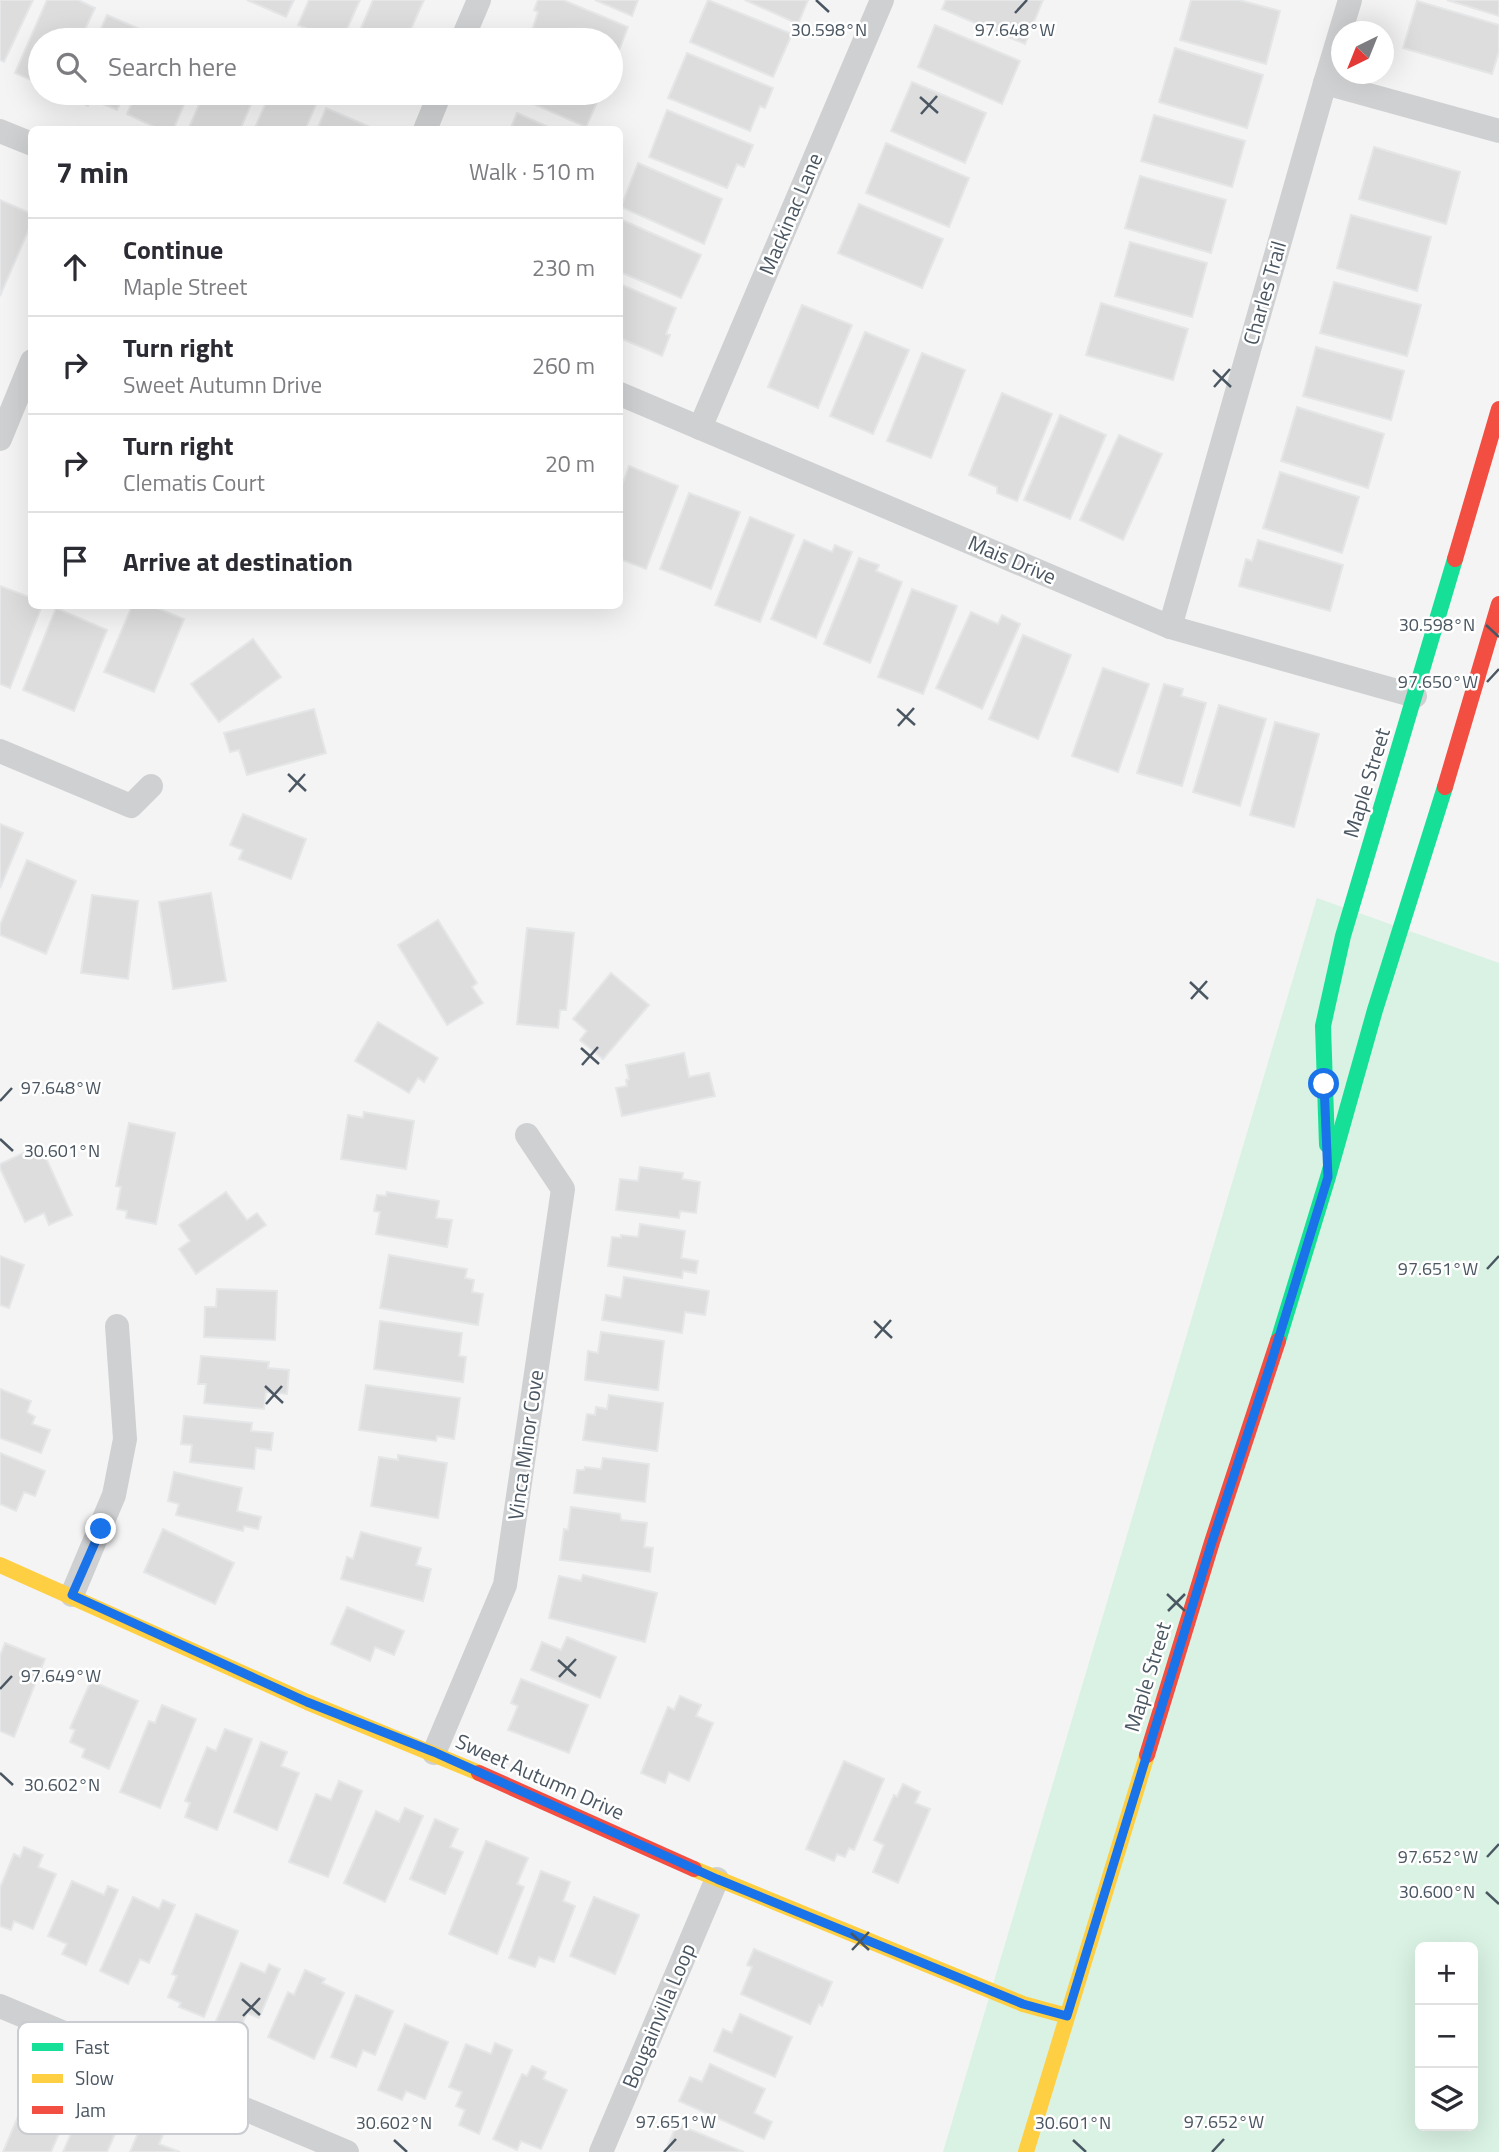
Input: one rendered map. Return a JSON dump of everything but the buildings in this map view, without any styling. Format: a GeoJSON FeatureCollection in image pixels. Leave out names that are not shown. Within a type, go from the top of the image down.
{"type":"FeatureCollection","features":[{"type":"Feature","properties":{"kind":"street"},"geometry":{"type":"LineString","coordinates":[[467,28],[479,0]]}},
{"type":"Feature","properties":{"kind":"street","name":"Mackinac Lane"},"geometry":{"type":"LineString","coordinates":[[700,428],[882,0]]}},
{"type":"Feature","properties":{"kind":"street","name":"Charles Trail"},"geometry":{"type":"LineString","coordinates":[[1171,627],[1350,0]]}},
{"type":"Feature","properties":{"kind":"street"},"geometry":{"type":"LineString","coordinates":[[1325,83],[1499,131]]}},
{"type":"Feature","properties":{"kind":"street"},"geometry":{"type":"LineString","coordinates":[[427,126],[435,105]]}},
{"type":"Feature","properties":{"kind":"street"},"geometry":{"type":"LineString","coordinates":[[0,131],[28,142]]}},
{"type":"Feature","properties":{"kind":"street"},"geometry":{"type":"LineString","coordinates":[[0,439],[28,371]]}},
{"type":"Feature","properties":{"kind":"street","name":"Mais Drive"},"geometry":{"type":"LineString","coordinates":[[623,395],[1171,627],[1415,696]]}},
{"type":"Feature","properties":{"kind":"street","name":"Maple Street"},"geometry":{"type":"LineString","coordinates":[[1328,1177],[1323,1026],[1343,936],[1499,409]]}},
{"type":"Feature","properties":{"kind":"street","name":"Maple Street"},"geometry":{"type":"LineString","coordinates":[[1026,2152],[1212,1542],[1328,1177],[1375,1010],[1440,807],[1499,604]]}},
{"type":"Feature","properties":{"kind":"street"},"geometry":{"type":"LineString","coordinates":[[0,751],[131,806],[151,786]]}},
{"type":"Feature","properties":{"kind":"street","name":"Vinca Minor Cove"},"geometry":{"type":"LineString","coordinates":[[434,1752],[505,1585],[563,1189],[527,1135]]}},
{"type":"Feature","properties":{"kind":"street"},"geometry":{"type":"LineString","coordinates":[[72,1595],[114,1495],[125,1439],[117,1326]]}},
{"type":"Feature","properties":{"kind":"street","name":"Sweet Autumn Drive"},"geometry":{"type":"LineString","coordinates":[[0,1564],[307,1702],[434,1752],[717,1879],[1023,2004],[1067,2016]]}},
{"type":"Feature","properties":{"kind":"street","name":"Bougainvilla Loop"},"geometry":{"type":"LineString","coordinates":[[601,2152],[717,1879]]}},
{"type":"Feature","properties":{"kind":"street"},"geometry":{"type":"LineString","coordinates":[[0,2006],[38,2022]]}},
{"type":"Feature","properties":{"kind":"street"},"geometry":{"type":"LineString","coordinates":[[248,2110],[347,2152]]}},
{"type":"Feature","properties":{"kind":"green space"},"geometry":{"type":"Polygon","coordinates":[[[1317,898],[1499,963],[1499,2152],[943,2152],[1317,898]]]}},
{"type":"Feature","properties":{"kind":"traffic: fast"},"geometry":{"type":"LineString","coordinates":[[1327,1145],[1323,1026],[1343,936],[1455,559]]}},
{"type":"Feature","properties":{"kind":"traffic: fast"},"geometry":{"type":"LineString","coordinates":[[1278,1341],[1375,1010],[1445,787]]}},
{"type":"Feature","properties":{"kind":"traffic: slow"},"geometry":{"type":"LineString","coordinates":[[0,1565],[307,1702],[479,1773]]}},
{"type":"Feature","properties":{"kind":"traffic: slow"},"geometry":{"type":"LineString","coordinates":[[1026,2152],[1147,1755]]}},
{"type":"Feature","properties":{"kind":"traffic: slow"},"geometry":{"type":"LineString","coordinates":[[694,1869],[1023,2004],[1067,2016]]}},
{"type":"Feature","properties":{"kind":"traffic: jam"},"geometry":{"type":"LineString","coordinates":[[1455,559],[1499,409]]}},
{"type":"Feature","properties":{"kind":"traffic: jam"},"geometry":{"type":"LineString","coordinates":[[1445,787],[1499,604]]}},
{"type":"Feature","properties":{"kind":"traffic: jam"},"geometry":{"type":"LineString","coordinates":[[1147,1755],[1212,1542],[1278,1341]]}},
{"type":"Feature","properties":{"kind":"traffic: jam"},"geometry":{"type":"LineString","coordinates":[[479,1773],[694,1869]]}},
{"type":"Feature","properties":{"kind":"route"},"geometry":{"type":"LineString","coordinates":[[101,1529],[72,1595],[307,1702],[434,1752],[717,1879],[1023,2004],[1067,2016],[1212,1542],[1328,1177],[1324,1084]]}}]}
